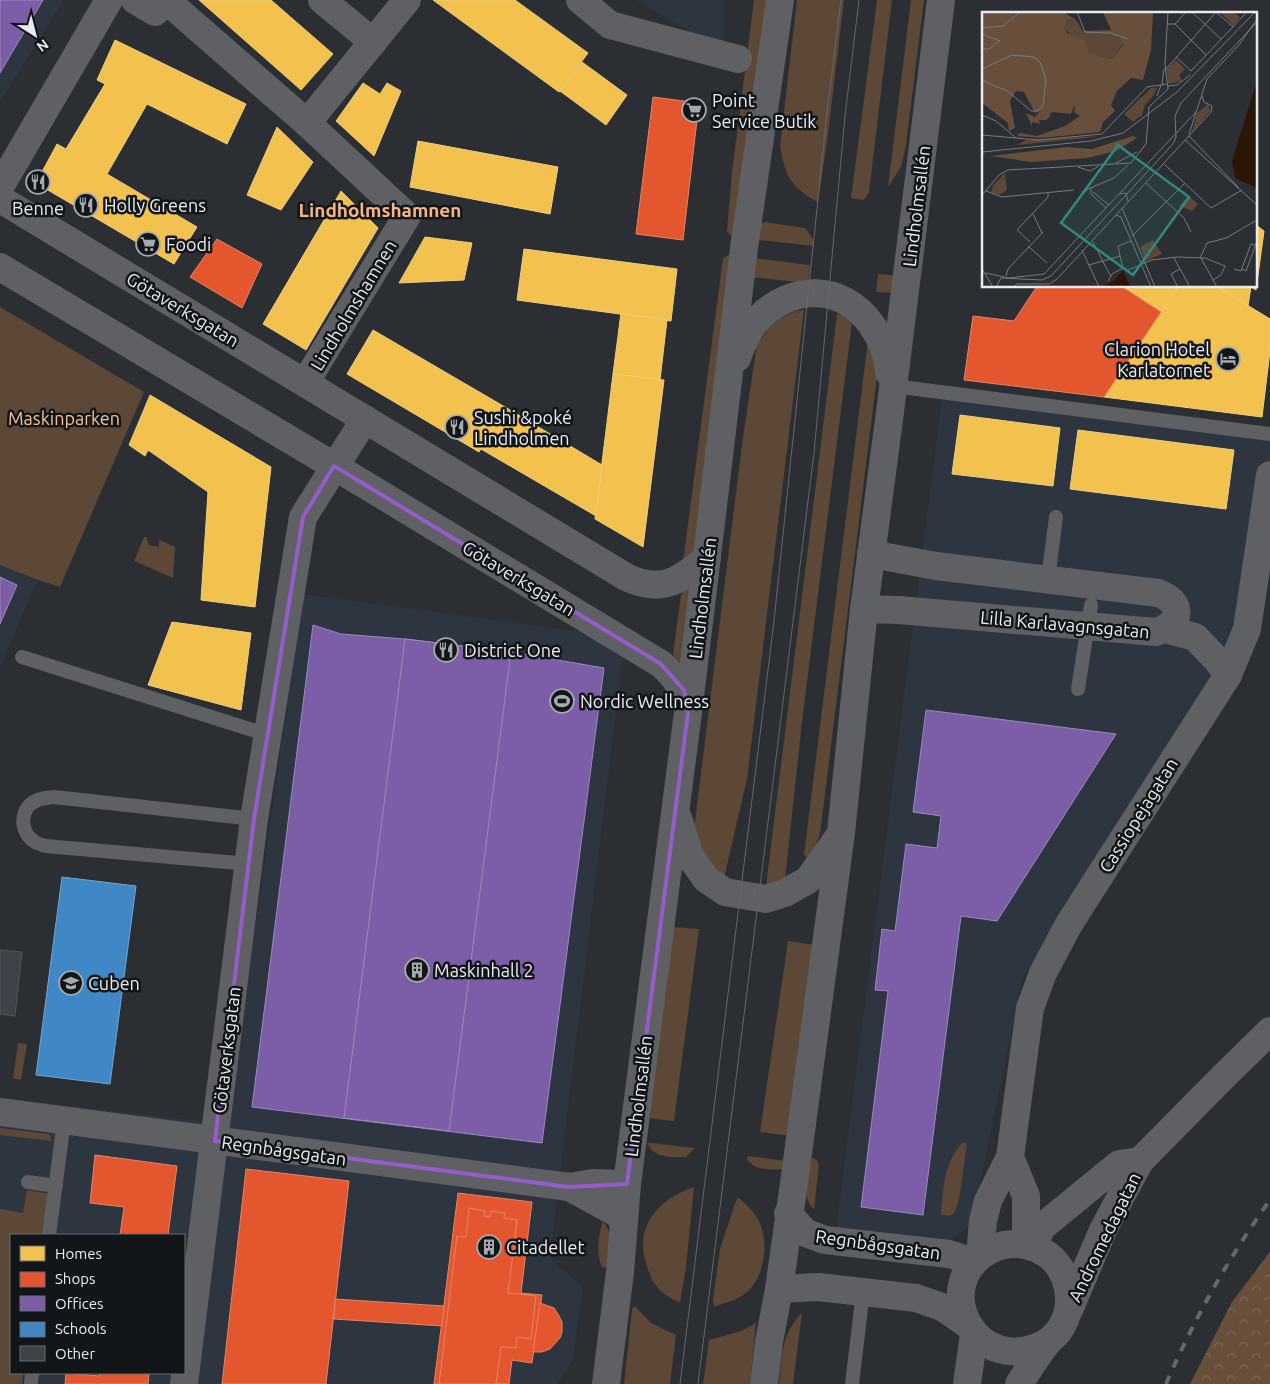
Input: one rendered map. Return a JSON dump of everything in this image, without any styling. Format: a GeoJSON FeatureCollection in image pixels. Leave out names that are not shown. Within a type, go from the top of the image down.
{"type":"FeatureCollection","features":[{"type":"Feature","properties":{"kind":"street"},"geometry":{"type":"LineString","coordinates":[[0,187],[109,0]]}},
{"type":"Feature","properties":{"kind":"street","name":"Lindholmshamnen"},"geometry":{"type":"LineString","coordinates":[[135,0],[156,12],[167,0],[306,123],[407,216],[305,383]]}},
{"type":"Feature","properties":{"kind":"street"},"geometry":{"type":"LineString","coordinates":[[322,0],[373,42]]}},
{"type":"Feature","properties":{"kind":"street"},"geometry":{"type":"LineString","coordinates":[[306,123],[407,0]]}},
{"type":"Feature","properties":{"kind":"street"},"geometry":{"type":"LineString","coordinates":[[580,0],[610,25],[738,59]]}},
{"type":"Feature","properties":{"kind":"street","name":"Lindholmsallén"},"geometry":{"type":"LineString","coordinates":[[606,1384],[620,1272],[627,1184],[689,705],[744,248],[780,0]]}},
{"type":"Feature","properties":{"kind":"street","name":"Lindholmsallén"},"geometry":{"type":"LineString","coordinates":[[764,1384],[768,1342],[779,1289],[788,1214],[795,1176],[841,833],[864,609],[941,0]]}},
{"type":"Feature","properties":{"kind":"street","name":"Götaverksgatan"},"geometry":{"type":"LineString","coordinates":[[0,199],[639,583],[652,586],[672,583],[688,574],[707,558]]}},
{"type":"Feature","properties":{"kind":"street","name":"Götaverksgatan"},"geometry":{"type":"LineString","coordinates":[[0,267],[661,664],[673,675],[683,689],[689,705]]}},
{"type":"Feature","properties":{"kind":"street","name":"Lindholmsallén"},"geometry":{"type":"LineString","coordinates":[[728,387],[741,348],[758,319],[778,303],[799,295],[824,292],[844,299],[858,309],[879,334],[884,343],[892,399]]}},
{"type":"Feature","properties":{"kind":"street","name":"Götaverksgatan"},"geometry":{"type":"LineString","coordinates":[[184,1384],[254,819],[303,517],[365,419]]}},
{"type":"Feature","properties":{"kind":"street","name":"Cassiopejagatan"},"geometry":{"type":"LineString","coordinates":[[967,1384],[971,1329],[963,1314],[960,1296],[965,1278],[977,1259],[988,1201],[1010,1157],[1030,1008],[1043,974],[1070,924],[1228,674],[1247,629],[1270,475]]}},
{"type":"Feature","properties":{"kind":"street","name":"Lilla Karlavagnsgatan"},"geometry":{"type":"LineString","coordinates":[[864,609],[1088,620],[1156,632],[1174,623],[1177,616],[1175,605],[1168,596],[1158,593],[936,566],[871,554]]}},
{"type":"Feature","properties":{"kind":"street"},"geometry":{"type":"LineString","coordinates":[[1059,581],[1084,589],[1089,594],[1088,620]]}},
{"type":"Feature","properties":{"kind":"street"},"geometry":{"type":"LineString","coordinates":[[1088,620],[1096,595],[1111,587]]}},
{"type":"Feature","properties":{"kind":"street"},"geometry":{"type":"LineString","coordinates":[[1165,629],[1195,637],[1218,660],[1228,674]]}},
{"type":"Feature","properties":{"kind":"street","name":"Lindholmsallén"},"geometry":{"type":"LineString","coordinates":[[676,809],[690,856],[706,879],[725,892],[766,899],[808,880],[841,833]]}},
{"type":"Feature","properties":{"kind":"street","name":"Andromedagatan"},"geometry":{"type":"LineString","coordinates":[[1068,1312],[1103,1230],[1140,1162],[1215,1084],[1270,1031]]}},
{"type":"Feature","properties":{"kind":"street","name":"Regnbågsgatan"},"geometry":{"type":"LineString","coordinates":[[0,1112],[569,1187],[593,1183],[627,1184]]}},
{"type":"Feature","properties":{"kind":"street","name":"Cassiopejagatan"},"geometry":{"type":"LineString","coordinates":[[1010,1157],[1026,1196],[1029,1246]]}},
{"type":"Feature","properties":{"kind":"street","name":"Andromedagatan"},"geometry":{"type":"LineString","coordinates":[[1029,1246],[1042,1227],[1119,1164],[1140,1162]]}},
{"type":"Feature","properties":{"kind":"street","name":"Regnbågsgatan"},"geometry":{"type":"LineString","coordinates":[[569,1187],[614,1212],[624,1220]]}},
{"type":"Feature","properties":{"kind":"street","name":"Regnbågsgatan"},"geometry":{"type":"LineString","coordinates":[[788,1214],[806,1233],[825,1240],[977,1259]]}},
{"type":"Feature","properties":{"kind":"street"},"geometry":{"type":"LineString","coordinates":[[977,1259],[996,1247],[1006,1245],[1029,1246],[1045,1253],[1056,1262],[1064,1274],[1069,1288],[1068,1312],[1064,1323],[1019,1384]]}},
{"type":"Feature","properties":{"kind":"street"},"geometry":{"type":"LineString","coordinates":[[779,1289],[818,1287],[916,1298],[942,1307],[991,1347],[1011,1353],[1025,1352],[1038,1348],[1049,1341]]}},
{"type":"Feature","properties":{"kind":"lane"},"geometry":{"type":"LineString","coordinates":[[892,399],[1270,434]]}},
{"type":"Feature","properties":{"kind":"lane"},"geometry":{"type":"LineString","coordinates":[[1056,517],[1059,581]]}},
{"type":"Feature","properties":{"kind":"lane"},"geometry":{"type":"LineString","coordinates":[[1078,689],[1088,620]]}},
{"type":"Feature","properties":{"kind":"lane"},"geometry":{"type":"LineString","coordinates":[[22,657],[268,735]]}},
{"type":"Feature","properties":{"kind":"lane"},"geometry":{"type":"LineString","coordinates":[[249,864],[46,846],[35,842],[27,835],[22,821],[26,810],[36,800],[54,797],[254,819]]}},
{"type":"Feature","properties":{"kind":"lane"},"geometry":{"type":"LineString","coordinates":[[49,1234],[64,1121]]}},
{"type":"Feature","properties":{"kind":"lane"},"geometry":{"type":"LineString","coordinates":[[28,1182],[56,1186]]}},
{"type":"Feature","properties":{"kind":"lane"},"geometry":{"type":"LineString","coordinates":[[852,1384],[863,1292]]}},
{"type":"Feature","properties":{"kind":"highlighted area"},"geometry":{"type":"Polygon","coordinates":[[[334,466],[661,664],[683,689],[689,705],[627,1184],[569,1187],[215,1141],[254,819],[303,517],[334,466]]]}},
{"type":"Feature","properties":{"kind":"shaded area"},"geometry":{"type":"Polygon","coordinates":[[[0,0],[64,0],[0,102],[0,0]]]}},
{"type":"Feature","properties":{"kind":"shaded area"},"geometry":{"type":"Polygon","coordinates":[[[636,0],[724,0],[724,48],[676,24],[636,0]]]}},
{"type":"Feature","properties":{"kind":"shaded area"},"geometry":{"type":"Polygon","coordinates":[[[942,397],[1270,428],[1270,536],[1255,608],[1022,980],[972,1224],[948,1242],[836,1230],[942,397]]]}},
{"type":"Feature","properties":{"kind":"shaded area"},"geometry":{"type":"Polygon","coordinates":[[[0,565],[38,580],[0,667],[0,565]]]}},
{"type":"Feature","properties":{"kind":"shaded area"},"geometry":{"type":"Polygon","coordinates":[[[303,594],[591,633],[623,653],[550,1258],[583,1287],[573,1360],[557,1384],[0,1384],[0,1098],[227,1124],[303,594]]]}},
{"type":"Feature","properties":{"kind":"green space"},"geometry":{"type":"Polygon","coordinates":[[[754,0],[769,0],[740,237],[731,236],[727,231],[732,172],[754,0]]]}},
{"type":"Feature","properties":{"kind":"green space"},"geometry":{"type":"Polygon","coordinates":[[[797,0],[844,0],[818,202],[795,186],[784,165],[780,146],[797,0]]]}},
{"type":"Feature","properties":{"kind":"green space"},"geometry":{"type":"Polygon","coordinates":[[[877,0],[892,0],[869,193],[864,200],[851,198],[877,0]]]}},
{"type":"Feature","properties":{"kind":"green space"},"geometry":{"type":"Polygon","coordinates":[[[911,0],[924,0],[906,145],[901,167],[888,187],[911,0]]]}},
{"type":"Feature","properties":{"kind":"green space"},"geometry":{"type":"Polygon","coordinates":[[[765,222],[805,228],[813,239],[814,246],[759,240],[759,224],[765,222]]]}},
{"type":"Feature","properties":{"kind":"green space"},"geometry":{"type":"Polygon","coordinates":[[[729,255],[736,257],[696,551],[683,562],[723,258],[729,255]]]}},
{"type":"Feature","properties":{"kind":"green space"},"geometry":{"type":"Polygon","coordinates":[[[753,258],[810,265],[808,283],[751,277],[753,258]]]}},
{"type":"Feature","properties":{"kind":"green space"},"geometry":{"type":"Polygon","coordinates":[[[878,274],[901,276],[899,293],[876,292],[878,274]]]}},
{"type":"Feature","properties":{"kind":"green space","name":"Maskinparken"},"geometry":{"type":"Polygon","coordinates":[[[0,307],[144,392],[60,587],[0,565],[0,307]]]}},
{"type":"Feature","properties":{"kind":"green space"},"geometry":{"type":"Polygon","coordinates":[[[804,310],[747,779],[724,878],[708,864],[694,829],[743,437],[757,344],[768,329],[779,319],[796,311],[804,310]]]}},
{"type":"Feature","properties":{"kind":"green space"},"geometry":{"type":"Polygon","coordinates":[[[837,314],[852,322],[802,722],[785,880],[766,886],[837,314]]]}},
{"type":"Feature","properties":{"kind":"green space"},"geometry":{"type":"Polygon","coordinates":[[[868,340],[871,343],[877,377],[820,834],[810,860],[804,855],[868,340]]]}},
{"type":"Feature","properties":{"kind":"green space"},"geometry":{"type":"Polygon","coordinates":[[[144,537],[146,537],[149,545],[159,547],[159,540],[175,547],[173,578],[134,561],[144,537]]]}},
{"type":"Feature","properties":{"kind":"green space"},"geometry":{"type":"Polygon","coordinates":[[[690,587],[681,665],[675,660],[673,654],[681,595],[684,590],[690,587]]]}},
{"type":"Feature","properties":{"kind":"green space"},"geometry":{"type":"Polygon","coordinates":[[[672,927],[699,929],[674,1121],[649,1118],[672,927]]]}},
{"type":"Feature","properties":{"kind":"green space"},"geometry":{"type":"Polygon","coordinates":[[[788,941],[815,945],[791,1136],[760,1132],[788,941]]]}},
{"type":"Feature","properties":{"kind":"green space"},"geometry":{"type":"Polygon","coordinates":[[[18,1043],[27,1044],[21,1080],[13,1078],[18,1043]]]}},
{"type":"Feature","properties":{"kind":"green space"},"geometry":{"type":"Polygon","coordinates":[[[0,1128],[49,1134],[52,1141],[0,1135],[0,1128]]]}},
{"type":"Feature","properties":{"kind":"green space"},"geometry":{"type":"Polygon","coordinates":[[[963,1142],[967,1145],[956,1210],[948,1216],[941,1215],[948,1167],[963,1142]]]}},
{"type":"Feature","properties":{"kind":"green space"},"geometry":{"type":"Polygon","coordinates":[[[647,1143],[695,1148],[686,1157],[669,1157],[654,1152],[647,1143]]]}},
{"type":"Feature","properties":{"kind":"green space"},"geometry":{"type":"Polygon","coordinates":[[[748,1156],[787,1161],[784,1169],[764,1169],[751,1164],[747,1160],[748,1156]]]}},
{"type":"Feature","properties":{"kind":"green space"},"geometry":{"type":"Polygon","coordinates":[[[813,1158],[817,1160],[819,1165],[814,1209],[807,1198],[806,1192],[810,1160],[813,1158]]]}},
{"type":"Feature","properties":{"kind":"green space"},"geometry":{"type":"Polygon","coordinates":[[[694,1187],[686,1267],[680,1303],[663,1293],[652,1280],[643,1250],[644,1237],[653,1215],[661,1206],[670,1198],[694,1187]]]}},
{"type":"Feature","properties":{"kind":"green space"},"geometry":{"type":"Polygon","coordinates":[[[27,1190],[50,1194],[43,1234],[10,1234],[10,1374],[23,1374],[22,1384],[0,1384],[0,1209],[23,1213],[27,1190]]]}},
{"type":"Feature","properties":{"kind":"green space"},"geometry":{"type":"Polygon","coordinates":[[[737,1198],[748,1206],[759,1221],[764,1240],[763,1261],[756,1281],[750,1289],[736,1299],[714,1307],[713,1300],[720,1249],[737,1198]]]}},
{"type":"Feature","properties":{"kind":"green space"},"geometry":{"type":"Polygon","coordinates":[[[603,1222],[607,1227],[610,1238],[607,1268],[602,1267],[598,1251],[603,1222]]]}},
{"type":"Feature","properties":{"kind":"green space"},"geometry":{"type":"Polygon","coordinates":[[[1270,1252],[1270,1384],[1190,1384],[1232,1302],[1270,1252]]]}},
{"type":"Feature","properties":{"kind":"green space"},"geometry":{"type":"Polygon","coordinates":[[[635,1306],[651,1323],[676,1335],[670,1384],[624,1384],[632,1309],[635,1306]]]}},
{"type":"Feature","properties":{"kind":"green space"},"geometry":{"type":"Polygon","coordinates":[[[802,1313],[793,1384],[779,1384],[786,1337],[802,1313]]]}},
{"type":"Feature","properties":{"kind":"green space"},"geometry":{"type":"Polygon","coordinates":[[[756,1323],[750,1384],[703,1384],[709,1340],[741,1331],[756,1323]]]}},
{"type":"Feature","properties":{"kind":"building: Homes"},"geometry":{"type":"Polygon","coordinates":[[[199,0],[271,0],[333,54],[301,90],[199,0]]]}},
{"type":"Feature","properties":{"kind":"building: Homes"},"geometry":{"type":"Polygon","coordinates":[[[433,0],[515,0],[588,53],[559,92],[433,0]]]}},
{"type":"Feature","properties":{"kind":"building: Homes"},"geometry":{"type":"Polygon","coordinates":[[[115,40],[246,104],[227,144],[147,104],[107,174],[197,227],[174,264],[36,183],[57,144],[66,149],[105,84],[97,80],[115,40]]]}},
{"type":"Feature","properties":{"kind":"building: Homes"},"geometry":{"type":"Polygon","coordinates":[[[582,62],[627,95],[606,125],[560,91],[582,62]]]}},
{"type":"Feature","properties":{"kind":"building: Homes"},"geometry":{"type":"Polygon","coordinates":[[[363,83],[380,94],[387,83],[401,91],[374,156],[336,121],[363,83]]]}},
{"type":"Feature","properties":{"kind":"building: Homes"},"geometry":{"type":"Polygon","coordinates":[[[277,127],[313,162],[281,210],[247,195],[277,127]]]}},
{"type":"Feature","properties":{"kind":"building: Homes"},"geometry":{"type":"Polygon","coordinates":[[[418,141],[558,167],[550,214],[410,187],[418,141]]]}},
{"type":"Feature","properties":{"kind":"building: Homes"},"geometry":{"type":"Polygon","coordinates":[[[341,191],[378,228],[306,350],[263,324],[341,191]]]}},
{"type":"Feature","properties":{"kind":"building: Homes"},"geometry":{"type":"Polygon","coordinates":[[[1258,226],[1264,231],[1258,275],[1258,226]]]}},
{"type":"Feature","properties":{"kind":"building: Homes"},"geometry":{"type":"Polygon","coordinates":[[[425,237],[472,243],[464,280],[399,283],[425,237]]]}},
{"type":"Feature","properties":{"kind":"building: Homes"},"geometry":{"type":"Polygon","coordinates":[[[524,249],[677,269],[671,321],[517,300],[524,249]]]}},
{"type":"Feature","properties":{"kind":"building: Homes"},"geometry":{"type":"Polygon","coordinates":[[[1124,288],[1178,288],[1161,312],[1124,288]]]}},
{"type":"Feature","properties":{"kind":"building: Homes"},"geometry":{"type":"Polygon","coordinates":[[[1178,288],[1219,288],[1270,319],[1270,351],[1262,417],[1104,397],[1178,288]]]}},
{"type":"Feature","properties":{"kind":"building: Homes"},"geometry":{"type":"Polygon","coordinates":[[[1219,288],[1251,288],[1248,306],[1219,288]]]}},
{"type":"Feature","properties":{"kind":"building: Homes"},"geometry":{"type":"Polygon","coordinates":[[[621,313],[667,320],[660,380],[613,374],[621,313]]]}},
{"type":"Feature","properties":{"kind":"building: Homes"},"geometry":{"type":"Polygon","coordinates":[[[373,330],[505,407],[479,452],[347,374],[373,330]]]}},
{"type":"Feature","properties":{"kind":"building: Homes"},"geometry":{"type":"Polygon","coordinates":[[[613,374],[664,380],[643,547],[595,519],[613,374]]]}},
{"type":"Feature","properties":{"kind":"building: Homes"},"geometry":{"type":"Polygon","coordinates":[[[150,395],[271,467],[255,607],[201,600],[208,492],[148,450],[145,456],[129,445],[150,395]]]}},
{"type":"Feature","properties":{"kind":"building: Homes"},"geometry":{"type":"Polygon","coordinates":[[[505,407],[602,465],[596,516],[481,449],[505,407]]]}},
{"type":"Feature","properties":{"kind":"building: Homes"},"geometry":{"type":"Polygon","coordinates":[[[960,415],[1060,428],[1053,486],[952,474],[960,415]]]}},
{"type":"Feature","properties":{"kind":"building: Homes"},"geometry":{"type":"Polygon","coordinates":[[[1078,430],[1234,450],[1226,509],[1070,489],[1078,430]]]}},
{"type":"Feature","properties":{"kind":"building: Homes"},"geometry":{"type":"Polygon","coordinates":[[[172,622],[251,633],[241,710],[148,685],[172,622]]]}},
{"type":"Feature","properties":{"kind":"building: Shops"},"geometry":{"type":"Polygon","coordinates":[[[653,97],[699,103],[683,240],[636,234],[653,97]]]}},
{"type":"Feature","properties":{"kind":"building: Shops"},"geometry":{"type":"Polygon","coordinates":[[[217,239],[262,264],[242,308],[190,277],[217,239]]]}},
{"type":"Feature","properties":{"kind":"building: Shops"},"geometry":{"type":"Polygon","coordinates":[[[1036,288],[1124,288],[1161,312],[1104,397],[964,380],[973,316],[1014,321],[1036,288]]]}},
{"type":"Feature","properties":{"kind":"building: Shops"},"geometry":{"type":"Polygon","coordinates":[[[95,1155],[177,1166],[168,1234],[120,1234],[124,1207],[90,1203],[95,1155]]]}},
{"type":"Feature","properties":{"kind":"building: Shops"},"geometry":{"type":"Polygon","coordinates":[[[246,1169],[349,1181],[326,1384],[222,1384],[246,1169]]]}},
{"type":"Feature","properties":{"kind":"building: Shops","name":"Citadellet"},"geometry":{"type":"Polygon","coordinates":[[[458,1193],[532,1202],[521,1293],[542,1295],[532,1363],[512,1360],[509,1384],[434,1384],[458,1193]]]}},
{"type":"Feature","properties":{"kind":"building: Shops","name":"Citadellet"},"geometry":{"type":"Polygon","coordinates":[[[469,1208],[485,1211],[484,1216],[490,1217],[491,1211],[505,1213],[504,1218],[517,1220],[508,1293],[536,1296],[531,1339],[517,1337],[516,1348],[501,1347],[496,1384],[439,1384],[457,1236],[466,1237],[469,1208]]]}},
{"type":"Feature","properties":{"kind":"building: Shops"},"geometry":{"type":"Polygon","coordinates":[[[335,1299],[444,1306],[442,1326],[334,1319],[335,1299]]]}},
{"type":"Feature","properties":{"kind":"building: Shops"},"geometry":{"type":"Polygon","coordinates":[[[540,1303],[554,1308],[562,1322],[562,1332],[560,1338],[550,1349],[542,1352],[533,1352],[540,1303]]]}},
{"type":"Feature","properties":{"kind":"building: Shops"},"geometry":{"type":"Polygon","coordinates":[[[66,1374],[99,1376],[100,1374],[149,1374],[148,1384],[65,1384],[66,1374]]]}},
{"type":"Feature","properties":{"kind":"building: Offices"},"geometry":{"type":"Polygon","coordinates":[[[0,0],[43,0],[0,73],[0,0]]]}},
{"type":"Feature","properties":{"kind":"building: Offices"},"geometry":{"type":"Polygon","coordinates":[[[0,577],[17,585],[0,624],[0,577]]]}},
{"type":"Feature","properties":{"kind":"building: Offices","name":"Maskinhall 2"},"geometry":{"type":"Polygon","coordinates":[[[313,625],[341,634],[405,639],[511,652],[604,668],[542,1143],[252,1107],[313,625]]]}},
{"type":"Feature","properties":{"kind":"building: Offices"},"geometry":{"type":"Polygon","coordinates":[[[405,639],[511,652],[449,1131],[344,1118],[405,639]]]}},
{"type":"Feature","properties":{"kind":"building: Offices"},"geometry":{"type":"Polygon","coordinates":[[[926,710],[1116,734],[997,921],[961,916],[923,1215],[861,1207],[888,991],[875,990],[882,929],[895,931],[906,844],[937,848],[941,816],[913,812],[926,710]]]}},
{"type":"Feature","properties":{"kind":"building: Schools"},"geometry":{"type":"Polygon","coordinates":[[[62,877],[136,886],[110,1084],[36,1075],[62,877]]]}},
{"type":"Feature","properties":{"kind":"building: Other"},"geometry":{"type":"Polygon","coordinates":[[[0,950],[22,952],[15,1016],[0,1014],[0,950]]]}},
{"type":"Feature","properties":{"kind":"tram line"},"geometry":{"type":"LineString","coordinates":[[680,1384],[774,621],[827,113],[841,0]]}},
{"type":"Feature","properties":{"kind":"tram line"},"geometry":{"type":"LineString","coordinates":[[698,1384],[814,453],[845,116],[859,0]]}},
{"type":"Feature","properties":{"kind":"railway"},"geometry":{"type":"LineString","coordinates":[[1166,1384],[1188,1336],[1213,1289],[1240,1244],[1270,1200]]}},
{"type":"Feature","properties":{"kind":"place","name":"Point Service Butik"},"geometry":{"type":"Point","coordinates":[694,110]}},
{"type":"Feature","properties":{"kind":"place","name":"Benne"},"geometry":{"type":"Point","coordinates":[38,182]}},
{"type":"Feature","properties":{"kind":"place","name":"Holly Greens"},"geometry":{"type":"Point","coordinates":[86,205]}},
{"type":"Feature","properties":{"kind":"place","name":"Foodi"},"geometry":{"type":"Point","coordinates":[148,244]}},
{"type":"Feature","properties":{"kind":"place","name":"Clarion Hotel Karlatornet"},"geometry":{"type":"Point","coordinates":[1228,359]}},
{"type":"Feature","properties":{"kind":"place","name":"Sushi &poké Lindholmen"},"geometry":{"type":"Point","coordinates":[457,427]}},
{"type":"Feature","properties":{"kind":"place","name":"District One"},"geometry":{"type":"Point","coordinates":[446,650]}},
{"type":"Feature","properties":{"kind":"place","name":"Nordic Wellness"},"geometry":{"type":"Point","coordinates":[562,701]}},
{"type":"Feature","properties":{"kind":"place","name":"Maskinhall 2"},"geometry":{"type":"Point","coordinates":[417,970]}},
{"type":"Feature","properties":{"kind":"place","name":"Cuben"},"geometry":{"type":"Point","coordinates":[71,983]}},
{"type":"Feature","properties":{"kind":"place","name":"Citadellet"},"geometry":{"type":"Point","coordinates":[489,1247]}},
{"type":"Feature","properties":{"kind":"district","name":"Lindholmshamnen"},"geometry":{"type":"Point","coordinates":[380,210]}}]}
